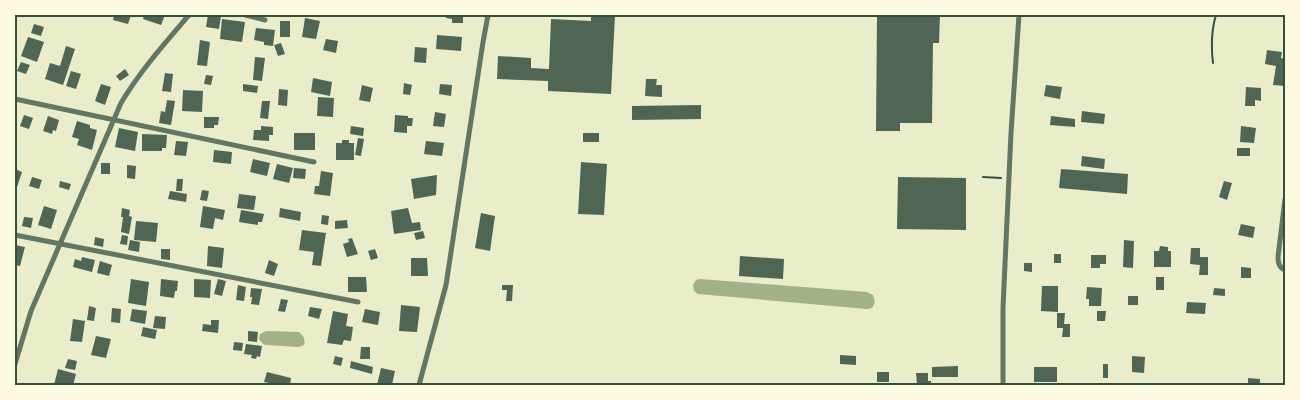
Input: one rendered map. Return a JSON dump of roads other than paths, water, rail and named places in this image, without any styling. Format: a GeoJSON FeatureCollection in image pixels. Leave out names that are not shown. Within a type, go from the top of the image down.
{"type":"FeatureCollection","features":[{"type":"Feature","properties":{"kind":"street"},"geometry":{"type":"LineString","coordinates":[[15,364],[31,311],[121,103],[145,66],[189,15]]}},
{"type":"Feature","properties":{"kind":"street"},"geometry":{"type":"LineString","coordinates":[[245,15],[265,20]]}},
{"type":"Feature","properties":{"kind":"street"},"geometry":{"type":"LineString","coordinates":[[419,385],[446,285],[488,15]]}},
{"type":"Feature","properties":{"kind":"street"},"geometry":{"type":"LineString","coordinates":[[1003,385],[1003,308],[1019,15]]}},
{"type":"Feature","properties":{"kind":"street"},"geometry":{"type":"LineString","coordinates":[[15,99],[314,162]]}},
{"type":"Feature","properties":{"kind":"street"},"geometry":{"type":"LineString","coordinates":[[1285,199],[1278,264],[1285,270]]}},
{"type":"Feature","properties":{"kind":"street"},"geometry":{"type":"LineString","coordinates":[[15,235],[358,302]]}}]}
